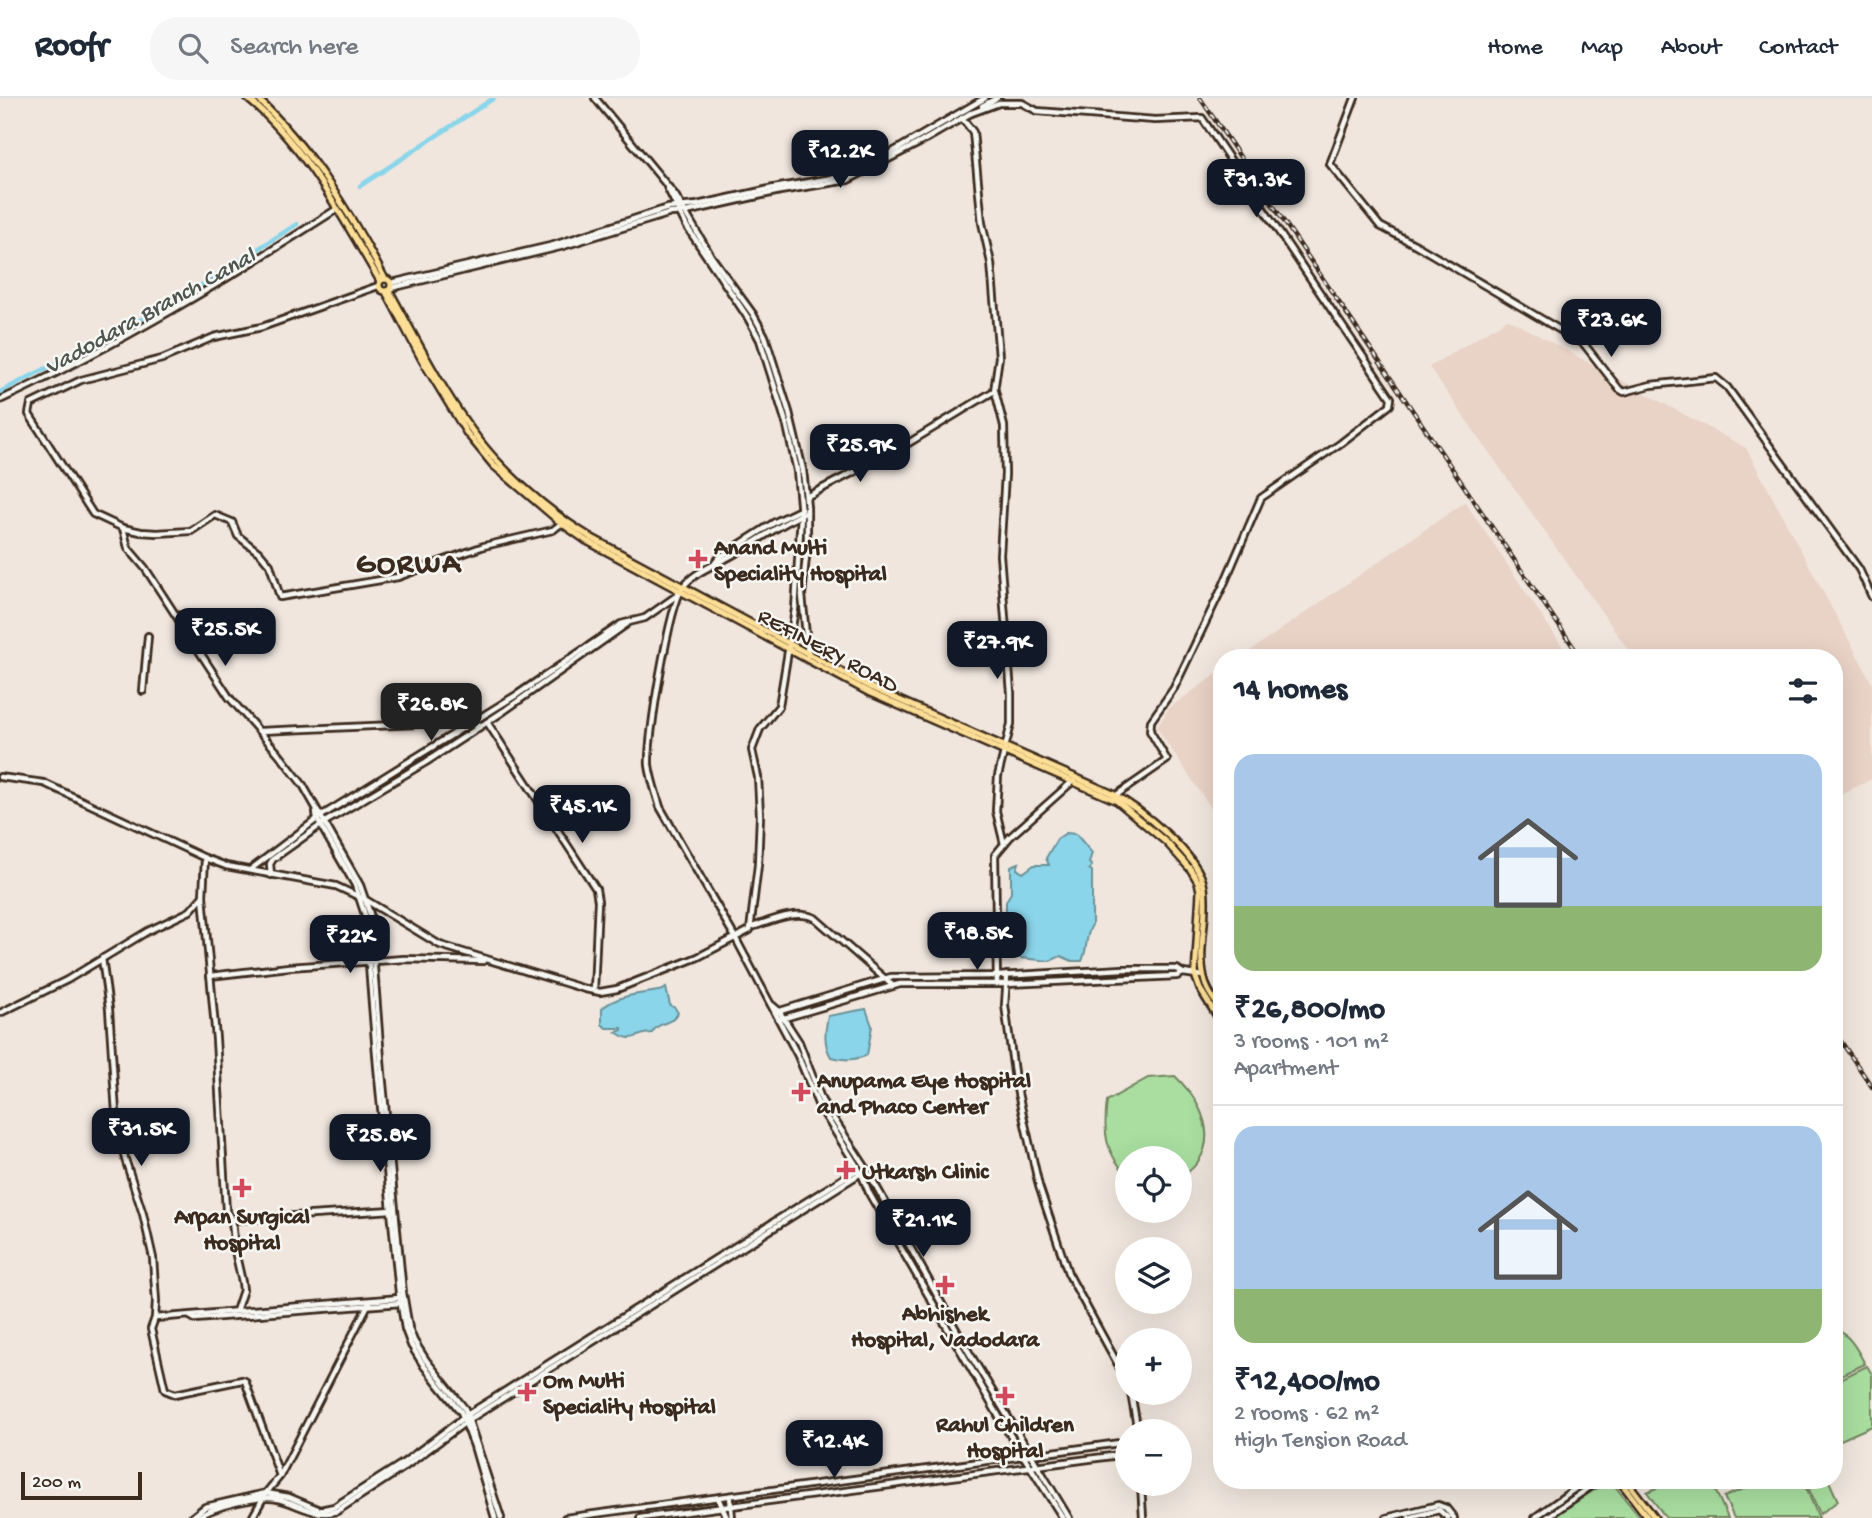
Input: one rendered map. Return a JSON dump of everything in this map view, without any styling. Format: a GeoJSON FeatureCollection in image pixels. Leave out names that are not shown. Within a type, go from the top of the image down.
{"type":"FeatureCollection","features":[{"type":"Feature","properties":{"kind":"main road","name":"REFINERY ROAD"},"geometry":{"type":"LineString","coordinates":[[247,98],[278,122]]}},
{"type":"Feature","properties":{"kind":"main road","name":"REFINERY ROAD"},"geometry":{"type":"LineString","coordinates":[[257,98],[325,184],[426,358],[467,422],[488,450],[526,488],[563,522],[681,590],[920,710],[1114,797],[1167,843],[1196,878],[1200,891],[1195,975]]}},
{"type":"Feature","properties":{"kind":"main road","name":"REFINERY ROAD"},"geometry":{"type":"LineString","coordinates":[[325,184],[337,209],[386,286]]}},
{"type":"Feature","properties":{"kind":"main road","name":"REFINERY ROAD"},"geometry":{"type":"LineString","coordinates":[[1006,748],[1073,781],[1128,802],[1175,843],[1200,875],[1205,894],[1203,976],[1213,998]]}},
{"type":"Feature","properties":{"kind":"main road"},"geometry":{"type":"LineString","coordinates":[[1195,975],[1213,1010]]}},
{"type":"Feature","properties":{"kind":"main road"},"geometry":{"type":"LineString","coordinates":[[1626,1489],[1648,1518]]}},
{"type":"Feature","properties":{"kind":"main road"},"geometry":{"type":"LineString","coordinates":[[1633,1489],[1655,1518]]}},
{"type":"Feature","properties":{"kind":"street"},"geometry":{"type":"LineString","coordinates":[[595,98],[682,206],[711,256],[753,314],[765,336],[790,438],[804,511],[807,548],[803,595],[808,656]]}},
{"type":"Feature","properties":{"kind":"street"},"geometry":{"type":"LineString","coordinates":[[563,522],[553,530],[484,546],[398,577],[280,597],[270,565],[261,554],[238,536],[232,522],[222,517],[215,515],[191,531],[141,532],[123,528],[93,514],[29,414],[31,404],[81,380],[162,359],[214,337],[262,327],[386,286],[554,245],[675,206],[844,176],[891,153],[985,98]]}},
{"type":"Feature","properties":{"kind":"street"},"geometry":{"type":"LineString","coordinates":[[386,286],[560,247],[671,213],[848,180],[997,98]]}},
{"type":"Feature","properties":{"kind":"street"},"geometry":{"type":"LineString","coordinates":[[1355,98],[1330,164],[1373,220],[1389,232],[1416,244],[1584,344],[1619,389],[1625,392],[1651,385],[1716,378],[1727,387],[1859,569],[1872,597]]}},
{"type":"Feature","properties":{"kind":"street"},"geometry":{"type":"LineString","coordinates":[[969,114],[999,103],[1020,103],[1035,111],[1155,120],[1202,118],[1391,398],[1390,405],[1341,443],[1261,498],[1174,688],[1151,721],[1150,731],[1167,760],[1114,797]]}},
{"type":"Feature","properties":{"kind":"street"},"geometry":{"type":"LineString","coordinates":[[962,118],[973,132],[982,223],[991,263],[999,357],[995,389],[1004,430],[1005,474],[1000,543],[1011,722],[998,776],[996,811],[1004,844]]}},
{"type":"Feature","properties":{"kind":"street"},"geometry":{"type":"LineString","coordinates":[[667,187],[675,206],[760,340],[792,425],[803,470],[806,497],[796,605],[779,706],[760,729],[752,750],[758,777],[760,816],[751,928]]}},
{"type":"Feature","properties":{"kind":"street"},"geometry":{"type":"LineString","coordinates":[[0,400],[85,359],[171,311],[337,209]]}},
{"type":"Feature","properties":{"kind":"street"},"geometry":{"type":"LineString","coordinates":[[806,497],[902,447],[995,389]]}},
{"type":"Feature","properties":{"kind":"street"},"geometry":{"type":"LineString","coordinates":[[249,870],[380,780],[627,623],[645,618],[715,564],[804,511]]}},
{"type":"Feature","properties":{"kind":"street"},"geometry":{"type":"LineString","coordinates":[[123,528],[128,548],[145,568],[229,697],[293,771],[370,914],[377,1066],[405,1329],[424,1366],[466,1418],[501,1518]]}},
{"type":"Feature","properties":{"kind":"street"},"geometry":{"type":"LineString","coordinates":[[681,590],[661,670],[651,729],[649,764],[660,807],[780,1019],[818,1104],[860,1171],[870,1195],[932,1303],[1024,1456],[1069,1518]]}},
{"type":"Feature","properties":{"kind":"street"},"geometry":{"type":"LineString","coordinates":[[143,691],[148,636]]}},
{"type":"Feature","properties":{"kind":"street"},"geometry":{"type":"LineString","coordinates":[[271,875],[270,864],[273,859],[321,821],[384,787],[484,724],[578,655]]}},
{"type":"Feature","properties":{"kind":"street"},"geometry":{"type":"LineString","coordinates":[[259,732],[333,726],[484,724]]}},
{"type":"Feature","properties":{"kind":"street"},"geometry":{"type":"LineString","coordinates":[[484,724],[596,889],[598,901],[594,991]]}},
{"type":"Feature","properties":{"kind":"street"},"geometry":{"type":"LineString","coordinates":[[0,777],[44,783],[226,866],[336,886],[364,899],[440,945],[594,991],[617,989],[698,957],[736,939],[751,928],[790,915],[806,914],[815,918],[892,985]]}},
{"type":"Feature","properties":{"kind":"street"},"geometry":{"type":"LineString","coordinates":[[380,780],[384,787]]}},
{"type":"Feature","properties":{"kind":"street"},"geometry":{"type":"LineString","coordinates":[[997,983],[995,855],[1073,781]]}},
{"type":"Feature","properties":{"kind":"street"},"geometry":{"type":"LineString","coordinates":[[205,858],[203,896],[222,1119],[226,1211],[232,1220],[243,1290],[236,1311]]}},
{"type":"Feature","properties":{"kind":"street"},"geometry":{"type":"LineString","coordinates":[[0,1013],[67,980],[148,931],[190,911],[203,896]]}},
{"type":"Feature","properties":{"kind":"street"},"geometry":{"type":"LineString","coordinates":[[102,958],[116,1113],[125,1159],[143,1214],[153,1258],[155,1318],[151,1329],[152,1343],[167,1393],[175,1394],[245,1381],[280,1476]]}},
{"type":"Feature","properties":{"kind":"street"},"geometry":{"type":"LineString","coordinates":[[210,976],[372,961],[430,958],[490,961]]}},
{"type":"Feature","properties":{"kind":"street"},"geometry":{"type":"LineString","coordinates":[[776,1012],[897,976],[997,976],[1123,969],[1177,969],[1183,973],[1203,976]]}},
{"type":"Feature","properties":{"kind":"street"},"geometry":{"type":"LineString","coordinates":[[780,1019],[892,985],[1007,984],[1177,976],[1183,973]]}},
{"type":"Feature","properties":{"kind":"street"},"geometry":{"type":"LineString","coordinates":[[1007,975],[1005,1005],[1015,1080],[1039,1186],[1068,1273],[1115,1359]]}},
{"type":"Feature","properties":{"kind":"street"},"geometry":{"type":"LineString","coordinates":[[780,1019],[799,1042],[822,1101],[866,1168],[967,1349],[1030,1455],[1063,1518]]}},
{"type":"Feature","properties":{"kind":"street"},"geometry":{"type":"LineString","coordinates":[[191,1518],[205,1507],[265,1496],[314,1513],[329,1514],[404,1467],[466,1418],[860,1171]]}},
{"type":"Feature","properties":{"kind":"street"},"geometry":{"type":"LineString","coordinates":[[232,1220],[394,1210]]}},
{"type":"Feature","properties":{"kind":"street"},"geometry":{"type":"LineString","coordinates":[[190,1316],[195,1320],[402,1300]]}},
{"type":"Feature","properties":{"kind":"street"},"geometry":{"type":"LineString","coordinates":[[155,1318],[190,1316],[195,1313],[369,1303]]}},
{"type":"Feature","properties":{"kind":"street"},"geometry":{"type":"LineString","coordinates":[[253,1518],[280,1476],[369,1303]]}},
{"type":"Feature","properties":{"kind":"street"},"geometry":{"type":"LineString","coordinates":[[466,1418],[495,1518]]}},
{"type":"Feature","properties":{"kind":"street"},"geometry":{"type":"LineString","coordinates":[[565,1518],[1115,1444]]}},
{"type":"Feature","properties":{"kind":"street"},"geometry":{"type":"LineString","coordinates":[[640,1518],[1115,1456]]}},
{"type":"Feature","properties":{"kind":"street"},"geometry":{"type":"LineString","coordinates":[[1534,1518],[1574,1489]]}},
{"type":"Feature","properties":{"kind":"street"},"geometry":{"type":"LineString","coordinates":[[1546,1518],[1587,1489]]}},
{"type":"Feature","properties":{"kind":"street"},"geometry":{"type":"LineString","coordinates":[[198,1518],[207,1511],[265,1496]]}},
{"type":"Feature","properties":{"kind":"street"},"geometry":{"type":"LineString","coordinates":[[730,1496],[730,1518]]}},
{"type":"Feature","properties":{"kind":"street"},"geometry":{"type":"LineString","coordinates":[[1142,1496],[1143,1518]]}},
{"type":"Feature","properties":{"kind":"street"},"geometry":{"type":"LineString","coordinates":[[718,1497],[730,1518]]}},
{"type":"Feature","properties":{"kind":"street"},"geometry":{"type":"LineString","coordinates":[[1386,1518],[1438,1505],[1446,1508],[1454,1518]]}},
{"type":"Feature","properties":{"kind":"street"},"geometry":{"type":"LineString","coordinates":[[1409,1518],[1439,1510],[1448,1518]]}},
{"type":"Feature","properties":{"kind":"shaded area"},"geometry":{"type":"Polygon","coordinates":[[[1508,319],[1746,448],[1872,683],[1872,779],[1843,794],[1843,649],[1628,649],[1429,367],[1508,319]]]}},
{"type":"Feature","properties":{"kind":"shaded area"},"geometry":{"type":"Polygon","coordinates":[[[1465,502],[1564,649],[1253,649],[1465,502]]]}},
{"type":"Feature","properties":{"kind":"shaded area"},"geometry":{"type":"Polygon","coordinates":[[[1213,677],[1213,811],[1157,728],[1169,708],[1213,677]]]}},
{"type":"Feature","properties":{"kind":"green space"},"geometry":{"type":"Polygon","coordinates":[[[1175,1076],[1202,1114],[1206,1141],[1202,1154],[1192,1169],[1192,1146],[1115,1146],[1115,1160],[1110,1150],[1105,1123],[1107,1101],[1148,1078],[1175,1076]]]}},
{"type":"Feature","properties":{"kind":"green space"},"geometry":{"type":"Polygon","coordinates":[[[1843,1334],[1856,1348],[1865,1364],[1843,1374],[1843,1334]]]}},
{"type":"Feature","properties":{"kind":"green space"},"geometry":{"type":"Polygon","coordinates":[[[1867,1366],[1872,1374],[1872,1426],[1843,1439],[1843,1378],[1867,1366]]]}},
{"type":"Feature","properties":{"kind":"green space"},"geometry":{"type":"Polygon","coordinates":[[[1596,1489],[1617,1489],[1640,1518],[1552,1518],[1596,1489]]]}},
{"type":"Feature","properties":{"kind":"green space"},"geometry":{"type":"Polygon","coordinates":[[[1654,1489],[1715,1489],[1728,1518],[1666,1518],[1647,1492],[1654,1489]]]}},
{"type":"Feature","properties":{"kind":"green space"},"geometry":{"type":"Polygon","coordinates":[[[1743,1489],[1806,1489],[1819,1518],[1734,1518],[1724,1497],[1743,1489]]]}},
{"type":"Feature","properties":{"kind":"green space"},"geometry":{"type":"Polygon","coordinates":[[[1809,1489],[1833,1489],[1838,1501],[1820,1514],[1809,1489]]]}},
{"type":"Feature","properties":{"kind":"water"},"geometry":{"type":"Polygon","coordinates":[[[1066,833],[1076,834],[1092,853],[1089,863],[1092,866],[1089,869],[1092,871],[1092,925],[1084,956],[1082,961],[1072,961],[1061,956],[1050,961],[1020,958],[1011,952],[1006,938],[1006,901],[1011,893],[1011,866],[1019,863],[1017,869],[1023,873],[1034,865],[1049,865],[1046,858],[1057,839],[1066,833]]]}},
{"type":"Feature","properties":{"kind":"water"},"geometry":{"type":"Polygon","coordinates":[[[666,988],[670,1005],[678,1013],[652,1033],[627,1038],[616,1032],[622,1028],[606,1028],[602,1024],[602,1008],[609,1003],[666,988]]]}},
{"type":"Feature","properties":{"kind":"water"},"geometry":{"type":"Polygon","coordinates":[[[866,1009],[872,1026],[867,1055],[849,1059],[831,1057],[825,1037],[828,1016],[866,1009]]]}},
{"type":"Feature","properties":{"kind":"waterway","name":"Vadodara Branch Canal"},"geometry":{"type":"LineString","coordinates":[[360,186],[494,98]]}},
{"type":"Feature","properties":{"kind":"waterway","name":"Vadodara Branch Canal"},"geometry":{"type":"LineString","coordinates":[[0,392],[175,302],[297,224]]}},
{"type":"Feature","properties":{"kind":"railway"},"geometry":{"type":"LineString","coordinates":[[1200,98],[1575,649]]}},
{"type":"Feature","properties":{"kind":"railway"},"geometry":{"type":"LineString","coordinates":[[1843,1044],[1872,1087]]}},
{"type":"Feature","properties":{"kind":"place","name":"Anand Multi Speciality Hospital"},"geometry":{"type":"Point","coordinates":[698,559]}},
{"type":"Feature","properties":{"kind":"place","name":"Anupama Eye Hospital and Phaco Center"},"geometry":{"type":"Point","coordinates":[801,1092]}},
{"type":"Feature","properties":{"kind":"place","name":"Utkarsh Clinic"},"geometry":{"type":"Point","coordinates":[846,1170]}},
{"type":"Feature","properties":{"kind":"place","name":"Arpan Surgical Hospital"},"geometry":{"type":"Point","coordinates":[242,1188]}},
{"type":"Feature","properties":{"kind":"place","name":"Abhishek Hospital, Vadodara"},"geometry":{"type":"Point","coordinates":[945,1285]}},
{"type":"Feature","properties":{"kind":"place","name":"Om Multi Speciality Hospital"},"geometry":{"type":"Point","coordinates":[527,1392]}},
{"type":"Feature","properties":{"kind":"place","name":"Rahul Children Hospital"},"geometry":{"type":"Point","coordinates":[1005,1396]}},
{"type":"Feature","properties":{"kind":"district","name":"GORWA"},"geometry":{"type":"Point","coordinates":[409,562]}}]}
